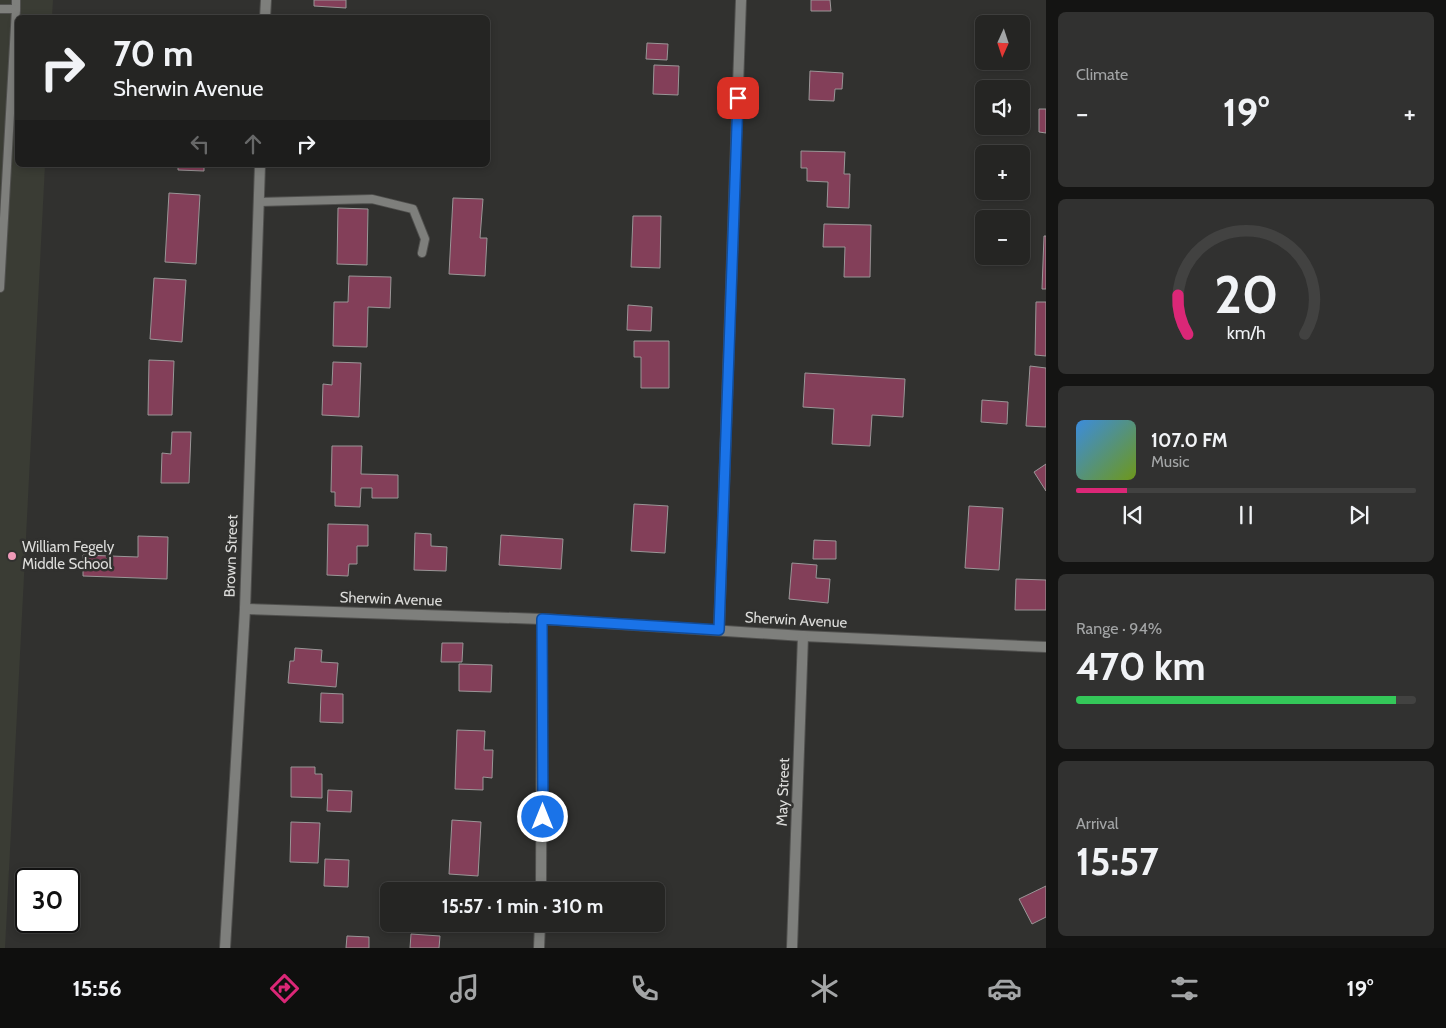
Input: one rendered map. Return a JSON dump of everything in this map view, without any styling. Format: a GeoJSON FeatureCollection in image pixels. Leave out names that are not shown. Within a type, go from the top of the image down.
{"type":"FeatureCollection","features":[{"type":"Feature","properties":{"kind":"street"},"geometry":{"type":"LineString","coordinates":[[265,15],[266,0]]}},
{"type":"Feature","properties":{"kind":"street"},"geometry":{"type":"LineString","coordinates":[[719,630],[741,0]]}},
{"type":"Feature","properties":{"kind":"street","name":"Brown Street"},"geometry":{"type":"LineString","coordinates":[[226,948],[245,609],[260,167]]}},
{"type":"Feature","properties":{"kind":"street","name":"Sherwin Avenue"},"geometry":{"type":"LineString","coordinates":[[245,609],[542,619],[804,636],[1046,647]]}},
{"type":"Feature","properties":{"kind":"street"},"geometry":{"type":"LineString","coordinates":[[541,882],[542,619]]}},
{"type":"Feature","properties":{"kind":"street","name":"May Street"},"geometry":{"type":"LineString","coordinates":[[792,948],[804,636]]}},
{"type":"Feature","properties":{"kind":"street"},"geometry":{"type":"LineString","coordinates":[[539,948],[540,932]]}},
{"type":"Feature","properties":{"kind":"lane"},"geometry":{"type":"LineString","coordinates":[[16,0],[16,15]]}},
{"type":"Feature","properties":{"kind":"lane"},"geometry":{"type":"LineString","coordinates":[[0,8],[16,9]]}},
{"type":"Feature","properties":{"kind":"lane"},"geometry":{"type":"LineString","coordinates":[[0,288],[15,27]]}},
{"type":"Feature","properties":{"kind":"lane"},"geometry":{"type":"LineString","coordinates":[[0,139],[9,136]]}},
{"type":"Feature","properties":{"kind":"lane"},"geometry":{"type":"LineString","coordinates":[[259,202],[372,199],[413,209],[425,239],[422,252]]}},
{"type":"Feature","properties":{"kind":"shaded area","name":"William Fegely Middle School"},"geometry":{"type":"Polygon","coordinates":[[[0,0],[53,0],[52,15],[15,15],[15,167],[45,167],[5,948],[0,948],[0,0]]]}},
{"type":"Feature","properties":{"kind":"building"},"geometry":{"type":"Polygon","coordinates":[[[314,0],[346,0],[346,8],[314,6],[314,0]]]}},
{"type":"Feature","properties":{"kind":"building"},"geometry":{"type":"Polygon","coordinates":[[[811,0],[830,0],[831,11],[811,11],[811,0]]]}},
{"type":"Feature","properties":{"kind":"building"},"geometry":{"type":"Polygon","coordinates":[[[647,43],[668,44],[667,60],[646,59],[647,43]]]}},
{"type":"Feature","properties":{"kind":"building"},"geometry":{"type":"Polygon","coordinates":[[[654,65],[679,66],[678,95],[653,94],[654,65]]]}},
{"type":"Feature","properties":{"kind":"building"},"geometry":{"type":"Polygon","coordinates":[[[810,71],[843,73],[842,89],[835,89],[834,101],[809,100],[810,71]]]}},
{"type":"Feature","properties":{"kind":"building"},"geometry":{"type":"Polygon","coordinates":[[[1039,109],[1046,109],[1046,133],[1039,132],[1039,109]]]}},
{"type":"Feature","properties":{"kind":"building"},"geometry":{"type":"Polygon","coordinates":[[[801,151],[845,152],[844,174],[850,174],[849,208],[827,207],[828,182],[807,181],[807,168],[801,168],[801,151]]]}},
{"type":"Feature","properties":{"kind":"building"},"geometry":{"type":"Polygon","coordinates":[[[178,167],[204,167],[204,171],[178,170],[178,167]]]}},
{"type":"Feature","properties":{"kind":"building"},"geometry":{"type":"Polygon","coordinates":[[[169,193],[200,195],[196,264],[165,262],[169,193]]]}},
{"type":"Feature","properties":{"kind":"building"},"geometry":{"type":"Polygon","coordinates":[[[453,198],[483,199],[480,238],[487,238],[485,276],[449,274],[453,198]]]}},
{"type":"Feature","properties":{"kind":"building"},"geometry":{"type":"Polygon","coordinates":[[[338,208],[368,209],[367,265],[337,264],[338,208]]]}},
{"type":"Feature","properties":{"kind":"building"},"geometry":{"type":"Polygon","coordinates":[[[633,216],[661,216],[660,268],[631,267],[633,216]]]}},
{"type":"Feature","properties":{"kind":"building"},"geometry":{"type":"Polygon","coordinates":[[[824,224],[871,225],[870,277],[844,277],[845,247],[823,247],[824,224]]]}},
{"type":"Feature","properties":{"kind":"building"},"geometry":{"type":"Polygon","coordinates":[[[1044,236],[1046,236],[1046,289],[1042,289],[1044,236]]]}},
{"type":"Feature","properties":{"kind":"building"},"geometry":{"type":"Polygon","coordinates":[[[349,276],[391,277],[390,308],[368,307],[367,347],[333,346],[334,302],[348,302],[349,276]]]}},
{"type":"Feature","properties":{"kind":"building"},"geometry":{"type":"Polygon","coordinates":[[[154,278],[186,280],[182,342],[150,339],[154,278]]]}},
{"type":"Feature","properties":{"kind":"building"},"geometry":{"type":"Polygon","coordinates":[[[1036,302],[1046,302],[1046,356],[1035,355],[1036,302]]]}},
{"type":"Feature","properties":{"kind":"building"},"geometry":{"type":"Polygon","coordinates":[[[628,305],[652,307],[651,331],[627,330],[628,305]]]}},
{"type":"Feature","properties":{"kind":"building"},"geometry":{"type":"Polygon","coordinates":[[[634,341],[669,341],[669,388],[641,388],[641,357],[634,357],[634,341]]]}},
{"type":"Feature","properties":{"kind":"building"},"geometry":{"type":"Polygon","coordinates":[[[149,360],[174,361],[172,415],[148,415],[149,360]]]}},
{"type":"Feature","properties":{"kind":"building"},"geometry":{"type":"Polygon","coordinates":[[[333,362],[361,363],[359,417],[322,415],[323,384],[332,385],[333,362]]]}},
{"type":"Feature","properties":{"kind":"building"},"geometry":{"type":"Polygon","coordinates":[[[1030,366],[1046,368],[1046,427],[1026,426],[1030,366]]]}},
{"type":"Feature","properties":{"kind":"building"},"geometry":{"type":"Polygon","coordinates":[[[805,373],[905,379],[903,417],[872,415],[870,446],[832,444],[834,409],[803,407],[805,373]]]}},
{"type":"Feature","properties":{"kind":"building"},"geometry":{"type":"Polygon","coordinates":[[[982,400],[1008,402],[1007,424],[981,422],[982,400]]]}},
{"type":"Feature","properties":{"kind":"building"},"geometry":{"type":"Polygon","coordinates":[[[172,432],[191,432],[189,483],[161,483],[162,453],[171,454],[172,432]]]}},
{"type":"Feature","properties":{"kind":"building"},"geometry":{"type":"Polygon","coordinates":[[[332,446],[362,446],[361,474],[398,475],[398,498],[372,498],[372,488],[361,488],[360,507],[335,506],[335,492],[331,492],[332,446]]]}},
{"type":"Feature","properties":{"kind":"building"},"geometry":{"type":"Polygon","coordinates":[[[1046,464],[1046,491],[1034,472],[1046,464]]]}},
{"type":"Feature","properties":{"kind":"building"},"geometry":{"type":"Polygon","coordinates":[[[634,504],[668,506],[665,553],[631,551],[634,504]]]}},
{"type":"Feature","properties":{"kind":"building"},"geometry":{"type":"Polygon","coordinates":[[[969,506],[1003,508],[999,570],[965,568],[969,506]]]}},
{"type":"Feature","properties":{"kind":"building"},"geometry":{"type":"Polygon","coordinates":[[[328,524],[368,525],[368,546],[357,546],[357,564],[349,564],[348,576],[327,575],[328,524]]]}},
{"type":"Feature","properties":{"kind":"building"},"geometry":{"type":"Polygon","coordinates":[[[415,533],[431,534],[431,546],[447,547],[446,571],[414,570],[415,533]]]}},
{"type":"Feature","properties":{"kind":"building"},"geometry":{"type":"Polygon","coordinates":[[[501,535],[563,539],[561,569],[499,565],[501,535]]]}},
{"type":"Feature","properties":{"kind":"building"},"geometry":{"type":"Polygon","coordinates":[[[138,536],[168,537],[167,579],[83,576],[83,555],[138,557],[138,536]]]}},
{"type":"Feature","properties":{"kind":"building"},"geometry":{"type":"Polygon","coordinates":[[[814,540],[836,541],[836,559],[813,559],[814,540]]]}},
{"type":"Feature","properties":{"kind":"building"},"geometry":{"type":"Polygon","coordinates":[[[792,563],[817,565],[816,578],[830,579],[828,603],[789,599],[792,563]]]}},
{"type":"Feature","properties":{"kind":"building"},"geometry":{"type":"Polygon","coordinates":[[[1016,579],[1046,580],[1046,610],[1015,610],[1016,579]]]}},
{"type":"Feature","properties":{"kind":"building"},"geometry":{"type":"Polygon","coordinates":[[[442,643],[463,643],[462,662],[441,662],[442,643]]]}},
{"type":"Feature","properties":{"kind":"building"},"geometry":{"type":"Polygon","coordinates":[[[295,648],[322,650],[321,662],[338,663],[336,687],[288,683],[290,661],[294,661],[295,648]]]}},
{"type":"Feature","properties":{"kind":"building"},"geometry":{"type":"Polygon","coordinates":[[[459,664],[492,665],[491,692],[459,691],[459,664]]]}},
{"type":"Feature","properties":{"kind":"building"},"geometry":{"type":"Polygon","coordinates":[[[321,693],[343,694],[343,723],[320,722],[321,693]]]}},
{"type":"Feature","properties":{"kind":"building"},"geometry":{"type":"Polygon","coordinates":[[[457,730],[485,731],[484,750],[493,750],[492,778],[483,777],[483,790],[455,789],[457,730]]]}},
{"type":"Feature","properties":{"kind":"building"},"geometry":{"type":"Polygon","coordinates":[[[291,767],[315,767],[315,774],[322,774],[322,798],[291,797],[291,767]]]}},
{"type":"Feature","properties":{"kind":"building"},"geometry":{"type":"Polygon","coordinates":[[[328,790],[352,791],[351,812],[327,811],[328,790]]]}},
{"type":"Feature","properties":{"kind":"building"},"geometry":{"type":"Polygon","coordinates":[[[452,820],[481,822],[478,876],[449,874],[452,820]]]}},
{"type":"Feature","properties":{"kind":"building"},"geometry":{"type":"Polygon","coordinates":[[[291,822],[320,823],[318,863],[290,862],[291,822]]]}},
{"type":"Feature","properties":{"kind":"building"},"geometry":{"type":"Polygon","coordinates":[[[325,859],[349,860],[348,887],[324,886],[325,859]]]}},
{"type":"Feature","properties":{"kind":"building"},"geometry":{"type":"Polygon","coordinates":[[[1046,886],[1046,917],[1032,924],[1019,899],[1046,886]]]}},
{"type":"Feature","properties":{"kind":"building"},"geometry":{"type":"Polygon","coordinates":[[[411,934],[440,936],[439,948],[410,948],[411,934]]]}},
{"type":"Feature","properties":{"kind":"building"},"geometry":{"type":"Polygon","coordinates":[[[347,936],[369,937],[369,948],[346,948],[347,936]]]}},
{"type":"Feature","properties":{"kind":"place","name":"William Fegely Middle School"},"geometry":{"type":"Point","coordinates":[12,556]}},
{"type":"Feature","properties":{"kind":"route"},"geometry":{"type":"LineString","coordinates":[[543,817],[542,619],[719,630],[738,98]]}}]}
